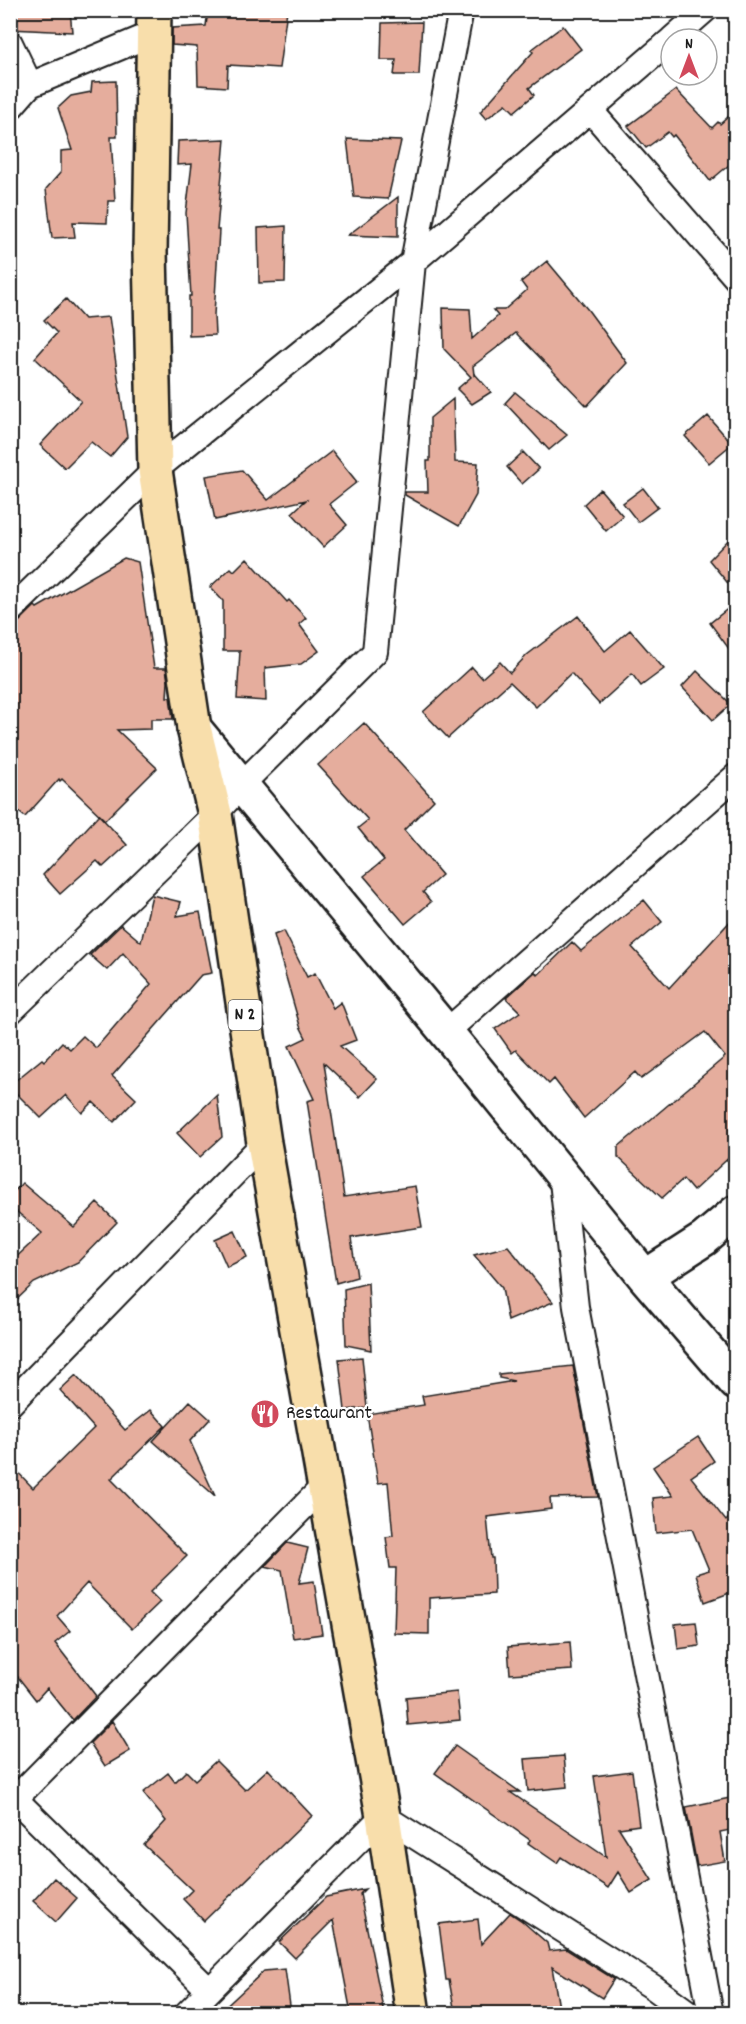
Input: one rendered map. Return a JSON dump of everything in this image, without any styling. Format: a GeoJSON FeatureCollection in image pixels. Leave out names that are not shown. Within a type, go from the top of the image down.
{"type":"FeatureCollection","features":[{"type":"Feature","properties":{"kind":"main road","name":"N 2"},"geometry":{"type":"LineString","coordinates":[[153,22],[150,252],[155,470],[194,728],[215,814],[264,1143],[383,1816],[413,2013]]}},
{"type":"Feature","properties":{"kind":"street"},"geometry":{"type":"LineString","coordinates":[[10,1012],[215,814],[242,784],[375,652],[413,262],[461,10]]}},
{"type":"Feature","properties":{"kind":"street"},"geometry":{"type":"LineString","coordinates":[[686,27],[705,10]]}},
{"type":"Feature","properties":{"kind":"street"},"geometry":{"type":"LineString","coordinates":[[10,108],[30,85],[153,22]]}},
{"type":"Feature","properties":{"kind":"street"},"geometry":{"type":"LineString","coordinates":[[10,43],[30,85]]}},
{"type":"Feature","properties":{"kind":"street"},"geometry":{"type":"LineString","coordinates":[[10,611],[155,470],[413,262],[659,51]]}},
{"type":"Feature","properties":{"kind":"street"},"geometry":{"type":"LineString","coordinates":[[591,111],[735,278]]}},
{"type":"Feature","properties":{"kind":"street"},"geometry":{"type":"LineString","coordinates":[[194,728],[645,1277],[735,1383]]}},
{"type":"Feature","properties":{"kind":"street"},"geometry":{"type":"LineString","coordinates":[[446,1032],[735,776]]}},
{"type":"Feature","properties":{"kind":"street"},"geometry":{"type":"LineString","coordinates":[[10,1404],[264,1143]]}},
{"type":"Feature","properties":{"kind":"street"},"geometry":{"type":"LineString","coordinates":[[561,1172],[576,1307],[711,2013]]}},
{"type":"Feature","properties":{"kind":"street"},"geometry":{"type":"LineString","coordinates":[[645,1277],[704,1239],[735,1212]]}},
{"type":"Feature","properties":{"kind":"street"},"geometry":{"type":"LineString","coordinates":[[209,1990],[12,1799],[325,1485]]}},
{"type":"Feature","properties":{"kind":"street"},"geometry":{"type":"LineString","coordinates":[[186,2013],[383,1816],[653,1987],[690,2013]]}},
{"type":"Feature","properties":{"kind":"building"},"geometry":{"type":"Polygon","coordinates":[[[10,10],[70,10],[72,32],[10,29],[10,10]]]}},
{"type":"Feature","properties":{"kind":"building"},"geometry":{"type":"Polygon","coordinates":[[[208,10],[287,10],[279,68],[228,65],[227,87],[198,85],[197,47],[172,45],[172,28],[206,26],[208,10]]]}},
{"type":"Feature","properties":{"kind":"building"},"geometry":{"type":"Polygon","coordinates":[[[422,22],[419,75],[394,75],[396,60],[381,60],[382,23],[422,22]]]}},
{"type":"Feature","properties":{"kind":"building"},"geometry":{"type":"Polygon","coordinates":[[[563,26],[581,49],[529,88],[534,95],[514,112],[506,104],[486,119],[480,112],[533,52],[531,50],[563,26]]]}},
{"type":"Feature","properties":{"kind":"building"},"geometry":{"type":"Polygon","coordinates":[[[116,81],[117,137],[111,137],[115,201],[108,201],[107,223],[73,222],[75,237],[52,238],[46,189],[61,172],[61,151],[72,150],[58,108],[71,96],[91,92],[92,82],[116,81]]]}},
{"type":"Feature","properties":{"kind":"building"},"geometry":{"type":"Polygon","coordinates":[[[676,90],[712,128],[735,111],[735,160],[710,181],[674,135],[672,137],[668,132],[646,148],[628,126],[676,90]]]}},
{"type":"Feature","properties":{"kind":"building"},"geometry":{"type":"Polygon","coordinates":[[[225,139],[217,230],[219,230],[215,335],[189,336],[189,296],[191,296],[186,213],[192,164],[177,165],[178,141],[225,139]]]}},
{"type":"Feature","properties":{"kind":"building"},"geometry":{"type":"Polygon","coordinates":[[[347,139],[401,141],[388,199],[354,197],[347,139]]]}},
{"type":"Feature","properties":{"kind":"building"},"geometry":{"type":"Polygon","coordinates":[[[398,197],[398,237],[348,235],[398,197]]]}},
{"type":"Feature","properties":{"kind":"building"},"geometry":{"type":"Polygon","coordinates":[[[286,226],[285,282],[259,283],[258,228],[286,226]]]}},
{"type":"Feature","properties":{"kind":"building"},"geometry":{"type":"Polygon","coordinates":[[[547,261],[588,310],[627,363],[587,406],[516,333],[473,366],[474,375],[491,392],[472,404],[457,389],[471,377],[444,349],[443,308],[470,309],[472,339],[498,316],[493,310],[504,310],[527,290],[521,282],[547,261]]]}},
{"type":"Feature","properties":{"kind":"building"},"geometry":{"type":"Polygon","coordinates":[[[66,299],[84,319],[109,317],[127,437],[110,457],[91,442],[65,468],[40,445],[81,401],[35,358],[57,333],[44,320],[66,299]]]}},
{"type":"Feature","properties":{"kind":"building"},"geometry":{"type":"Polygon","coordinates":[[[515,392],[567,435],[549,450],[505,403],[515,392]]]}},
{"type":"Feature","properties":{"kind":"building"},"geometry":{"type":"Polygon","coordinates":[[[453,399],[455,462],[478,463],[476,495],[459,526],[405,495],[405,492],[428,492],[427,461],[430,461],[430,418],[453,399]]]}},
{"type":"Feature","properties":{"kind":"building"},"geometry":{"type":"Polygon","coordinates":[[[708,416],[732,444],[709,463],[685,436],[708,416]]]}},
{"type":"Feature","properties":{"kind":"building"},"geometry":{"type":"Polygon","coordinates":[[[332,451],[357,482],[329,504],[347,525],[323,547],[292,513],[306,500],[215,520],[206,476],[242,470],[268,500],[332,451]]]}},
{"type":"Feature","properties":{"kind":"building"},"geometry":{"type":"Polygon","coordinates":[[[523,452],[539,469],[522,484],[507,467],[523,452]]]}},
{"type":"Feature","properties":{"kind":"building"},"geometry":{"type":"Polygon","coordinates":[[[643,488],[658,507],[638,522],[623,503],[643,488]]]}},
{"type":"Feature","properties":{"kind":"building"},"geometry":{"type":"Polygon","coordinates":[[[600,489],[623,516],[606,531],[584,504],[600,489]]]}},
{"type":"Feature","properties":{"kind":"building"},"geometry":{"type":"Polygon","coordinates":[[[735,533],[735,592],[709,560],[735,533]]]}},
{"type":"Feature","properties":{"kind":"building"},"geometry":{"type":"Polygon","coordinates":[[[124,558],[138,562],[154,668],[166,668],[167,697],[170,697],[173,719],[151,719],[151,729],[117,730],[157,768],[105,820],[62,779],[60,781],[59,779],[25,817],[10,805],[10,626],[20,621],[35,606],[37,608],[124,558]]]}},
{"type":"Feature","properties":{"kind":"building"},"geometry":{"type":"Polygon","coordinates":[[[247,558],[287,602],[289,600],[306,618],[299,624],[319,651],[301,664],[265,668],[266,701],[237,699],[240,651],[223,651],[223,601],[210,587],[231,568],[234,571],[247,558]]]}},
{"type":"Feature","properties":{"kind":"building"},"geometry":{"type":"Polygon","coordinates":[[[735,603],[735,657],[710,623],[735,603]]]}},
{"type":"Feature","properties":{"kind":"building"},"geometry":{"type":"Polygon","coordinates":[[[578,616],[605,651],[630,630],[664,669],[641,686],[632,674],[599,704],[571,673],[536,707],[510,682],[448,738],[423,712],[472,667],[482,678],[500,662],[510,673],[527,655],[578,616]]]}},
{"type":"Feature","properties":{"kind":"building"},"geometry":{"type":"Polygon","coordinates":[[[697,671],[731,704],[713,720],[682,687],[697,671]]]}},
{"type":"Feature","properties":{"kind":"building"},"geometry":{"type":"Polygon","coordinates":[[[364,723],[434,800],[404,830],[442,875],[423,892],[431,902],[405,924],[364,876],[384,860],[358,828],[368,820],[318,765],[364,723]]]}},
{"type":"Feature","properties":{"kind":"building"},"geometry":{"type":"Polygon","coordinates":[[[99,815],[127,845],[103,867],[97,861],[60,894],[43,875],[99,815]]]}},
{"type":"Feature","properties":{"kind":"building"},"geometry":{"type":"Polygon","coordinates":[[[152,895],[181,902],[177,916],[200,912],[212,973],[201,975],[112,1076],[136,1099],[114,1122],[93,1102],[82,1113],[66,1095],[41,1118],[10,1085],[42,1059],[44,1061],[62,1042],[70,1049],[83,1036],[96,1048],[151,984],[123,953],[107,970],[90,955],[121,925],[141,942],[152,895]]]}},
{"type":"Feature","properties":{"kind":"building"},"geometry":{"type":"Polygon","coordinates":[[[644,900],[662,922],[632,947],[669,988],[735,916],[735,1152],[693,1191],[683,1179],[662,1198],[618,1157],[618,1147],[725,1057],[705,1032],[641,1079],[635,1072],[584,1118],[554,1079],[549,1084],[516,1050],[512,1053],[495,1029],[520,1012],[506,998],[535,972],[538,975],[572,942],[581,951],[644,900]]]}},
{"type":"Feature","properties":{"kind":"building"},"geometry":{"type":"Polygon","coordinates":[[[284,931],[307,977],[315,973],[333,1008],[341,1002],[356,1040],[340,1046],[377,1079],[360,1097],[324,1063],[344,1197],[415,1186],[422,1227],[351,1238],[357,1277],[336,1283],[307,1101],[314,1099],[289,1046],[306,1038],[300,1026],[274,935],[284,931]]]}},
{"type":"Feature","properties":{"kind":"building"},"geometry":{"type":"Polygon","coordinates":[[[217,1095],[222,1137],[200,1157],[177,1133],[217,1095]]]}},
{"type":"Feature","properties":{"kind":"building"},"geometry":{"type":"Polygon","coordinates":[[[22,1183],[74,1227],[97,1203],[117,1222],[78,1262],[34,1283],[10,1306],[10,1263],[42,1233],[10,1206],[10,1196],[22,1183]]]}},
{"type":"Feature","properties":{"kind":"building"},"geometry":{"type":"Polygon","coordinates":[[[235,1231],[247,1257],[227,1267],[215,1240],[235,1231]]]}},
{"type":"Feature","properties":{"kind":"building"},"geometry":{"type":"Polygon","coordinates":[[[508,1246],[553,1302],[508,1321],[502,1288],[474,1255],[508,1246]]]}},
{"type":"Feature","properties":{"kind":"building"},"geometry":{"type":"Polygon","coordinates":[[[368,1283],[371,1350],[346,1345],[344,1289],[368,1283]]]}},
{"type":"Feature","properties":{"kind":"building"},"geometry":{"type":"Polygon","coordinates":[[[362,1357],[367,1408],[345,1410],[339,1359],[362,1357]]]}},
{"type":"Feature","properties":{"kind":"building"},"geometry":{"type":"Polygon","coordinates":[[[573,1366],[598,1497],[550,1498],[551,1509],[487,1517],[491,1558],[493,1558],[494,1594],[429,1598],[429,1634],[394,1633],[396,1568],[390,1568],[386,1537],[393,1536],[388,1482],[378,1483],[367,1414],[424,1405],[422,1396],[514,1381],[499,1378],[499,1374],[573,1366]]]}},
{"type":"Feature","properties":{"kind":"building"},"geometry":{"type":"Polygon","coordinates":[[[76,1375],[125,1430],[151,1410],[165,1426],[111,1479],[187,1556],[150,1592],[160,1602],[132,1629],[87,1583],[57,1616],[70,1631],[55,1643],[96,1696],[73,1720],[47,1688],[36,1700],[10,1667],[10,1464],[33,1488],[94,1428],[60,1390],[76,1375]]]}},
{"type":"Feature","properties":{"kind":"building"},"geometry":{"type":"Polygon","coordinates":[[[190,1401],[210,1419],[190,1441],[215,1496],[153,1441],[190,1401]]]}},
{"type":"Feature","properties":{"kind":"building"},"geometry":{"type":"Polygon","coordinates":[[[698,1437],[714,1461],[691,1477],[726,1521],[735,1512],[735,1591],[705,1602],[696,1574],[709,1570],[692,1529],[656,1533],[653,1498],[673,1496],[653,1467],[698,1437]]]}},
{"type":"Feature","properties":{"kind":"building"},"geometry":{"type":"Polygon","coordinates":[[[287,1543],[308,1548],[299,1583],[314,1581],[322,1634],[293,1638],[282,1570],[265,1566],[287,1543]]]}},
{"type":"Feature","properties":{"kind":"building"},"geometry":{"type":"Polygon","coordinates":[[[696,1622],[699,1646],[678,1649],[675,1624],[696,1622]]]}},
{"type":"Feature","properties":{"kind":"building"},"geometry":{"type":"Polygon","coordinates":[[[570,1642],[572,1670],[510,1674],[508,1647],[570,1642]]]}},
{"type":"Feature","properties":{"kind":"building"},"geometry":{"type":"Polygon","coordinates":[[[457,1692],[460,1720],[408,1725],[406,1697],[457,1692]]]}},
{"type":"Feature","properties":{"kind":"building"},"geometry":{"type":"Polygon","coordinates":[[[112,1721],[130,1751],[105,1766],[90,1743],[112,1721]]]}},
{"type":"Feature","properties":{"kind":"building"},"geometry":{"type":"Polygon","coordinates":[[[455,1746],[520,1792],[510,1792],[606,1857],[594,1776],[632,1771],[639,1825],[619,1828],[652,1880],[631,1893],[618,1872],[608,1888],[561,1857],[557,1863],[528,1843],[530,1840],[435,1773],[455,1746]]]}},
{"type":"Feature","properties":{"kind":"building"},"geometry":{"type":"Polygon","coordinates":[[[564,1756],[567,1787],[528,1791],[525,1759],[564,1756]]]}},
{"type":"Feature","properties":{"kind":"building"},"geometry":{"type":"Polygon","coordinates":[[[216,1761],[245,1790],[268,1769],[312,1816],[204,1921],[183,1899],[192,1890],[144,1845],[166,1821],[143,1793],[168,1773],[175,1782],[186,1771],[195,1780],[216,1761]]]}},
{"type":"Feature","properties":{"kind":"building"},"geometry":{"type":"Polygon","coordinates":[[[735,1797],[735,1829],[720,1832],[725,1861],[697,1866],[686,1807],[735,1797]]]}},
{"type":"Feature","properties":{"kind":"building"},"geometry":{"type":"Polygon","coordinates":[[[54,1878],[77,1898],[56,1922],[33,1901],[54,1878]]]}},
{"type":"Feature","properties":{"kind":"building"},"geometry":{"type":"Polygon","coordinates":[[[365,1889],[360,1894],[384,2013],[351,2013],[333,1920],[295,1958],[279,1942],[326,1897],[365,1889]]]}},
{"type":"Feature","properties":{"kind":"building"},"geometry":{"type":"Polygon","coordinates":[[[510,1913],[547,1943],[549,1951],[566,1949],[614,1979],[602,1998],[552,1967],[559,2008],[529,2013],[455,2013],[449,1980],[446,1980],[439,1924],[478,1919],[481,1944],[510,1913]]]}},
{"type":"Feature","properties":{"kind":"building"},"geometry":{"type":"Polygon","coordinates":[[[285,1969],[291,2013],[219,2013],[264,1971],[285,1969]]]}},
{"type":"Feature","properties":{"kind":"place","name":"Restaurant"},"geometry":{"type":"Point","coordinates":[265,1414]}}]}
